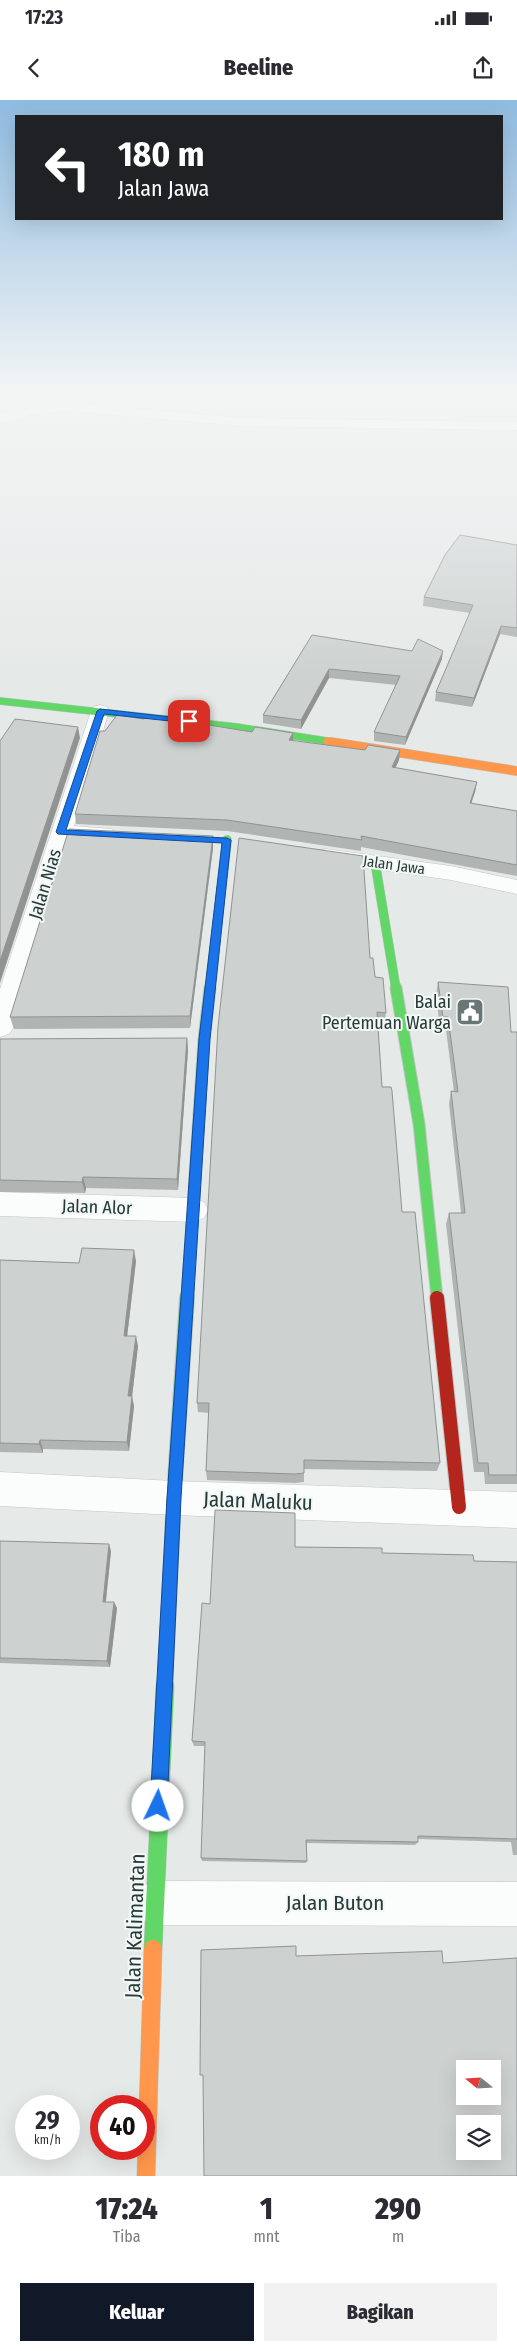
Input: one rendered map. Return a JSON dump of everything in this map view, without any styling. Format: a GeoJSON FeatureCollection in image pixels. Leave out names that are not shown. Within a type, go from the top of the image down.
{"type":"FeatureCollection","features":[{"type":"Feature","properties":{"kind":"street"},"geometry":{"type":"LineString","coordinates":[[0,701],[246,728],[517,771]]}},
{"type":"Feature","properties":{"kind":"street","name":"Jalan Nias"},"geometry":{"type":"LineString","coordinates":[[6,1036],[61,832],[100,711]]}},
{"type":"Feature","properties":{"kind":"street"},"geometry":{"type":"LineString","coordinates":[[61,832],[129,836]]}},
{"type":"Feature","properties":{"kind":"street","name":"Jalan Kalimantan"},"geometry":{"type":"LineString","coordinates":[[146,2176],[154,1902],[174,1498],[204,1039],[226,841]]}},
{"type":"Feature","properties":{"kind":"street","name":"Jalan Jawa"},"geometry":{"type":"LineString","coordinates":[[310,854],[451,873],[517,887]]}},
{"type":"Feature","properties":{"kind":"street"},"geometry":{"type":"LineString","coordinates":[[375,862],[419,1124],[460,1507]]}},
{"type":"Feature","properties":{"kind":"street"},"geometry":{"type":"LineString","coordinates":[[178,1040],[204,1039]]}},
{"type":"Feature","properties":{"kind":"street","name":"Jalan Alor"},"geometry":{"type":"LineString","coordinates":[[0,1204],[194,1210]]}},
{"type":"Feature","properties":{"kind":"street","name":"Jalan Maluku"},"geometry":{"type":"LineString","coordinates":[[0,1489],[126,1494],[174,1498],[517,1510]]}},
{"type":"Feature","properties":{"kind":"street","name":"Jalan Buton"},"geometry":{"type":"LineString","coordinates":[[154,1902],[517,1904]]}},
{"type":"Feature","properties":{"kind":"building"},"geometry":{"type":"Polygon","coordinates":[[[460,535],[517,545],[517,628],[501,626],[474,698],[436,692],[473,605],[424,597],[445,555],[460,535]]]}},
{"type":"Feature","properties":{"kind":"building"},"geometry":{"type":"Polygon","coordinates":[[[312,635],[412,651],[418,639],[443,651],[406,737],[374,732],[400,676],[329,669],[301,720],[263,715],[312,635]]]}},
{"type":"Feature","properties":{"kind":"building"},"geometry":{"type":"Polygon","coordinates":[[[117,715],[144,719],[147,715],[252,732],[255,727],[293,733],[289,740],[365,750],[368,745],[400,750],[392,767],[477,782],[470,803],[517,811],[517,865],[361,836],[362,840],[227,820],[75,814],[100,731],[105,731],[117,715]]]}},
{"type":"Feature","properties":{"kind":"building"},"geometry":{"type":"Polygon","coordinates":[[[15,719],[78,727],[0,961],[0,741],[15,719]]]}},
{"type":"Feature","properties":{"kind":"building"},"geometry":{"type":"Polygon","coordinates":[[[69,829],[213,836],[190,1016],[10,1017],[69,829]]]}},
{"type":"Feature","properties":{"kind":"building"},"geometry":{"type":"Polygon","coordinates":[[[239,838],[363,856],[370,958],[373,958],[375,977],[383,978],[386,1013],[377,1012],[382,1087],[391,1087],[392,1091],[402,1212],[415,1212],[440,1463],[304,1460],[304,1473],[206,1471],[209,1403],[197,1403],[218,1027],[239,838]]]}},
{"type":"Feature","properties":{"kind":"building"},"geometry":{"type":"Polygon","coordinates":[[[438,982],[508,987],[511,1032],[517,1032],[517,1475],[489,1475],[488,1463],[478,1463],[449,1213],[465,1213],[451,1091],[458,1092],[448,1017],[443,1017],[438,982]]]}},
{"type":"Feature","properties":{"kind":"building"},"geometry":{"type":"Polygon","coordinates":[[[187,1038],[177,1179],[83,1177],[82,1182],[0,1180],[0,1039],[187,1038]]]}},
{"type":"Feature","properties":{"kind":"building"},"geometry":{"type":"Polygon","coordinates":[[[82,1248],[134,1250],[124,1336],[136,1336],[128,1396],[132,1396],[127,1442],[40,1440],[39,1444],[0,1443],[0,1260],[79,1263],[82,1248]]]}},
{"type":"Feature","properties":{"kind":"building"},"geometry":{"type":"Polygon","coordinates":[[[215,1510],[295,1513],[295,1547],[382,1548],[382,1553],[473,1555],[474,1561],[517,1562],[517,1839],[418,1836],[418,1842],[306,1840],[307,1861],[201,1858],[205,1742],[192,1741],[202,1603],[210,1604],[215,1510]]]}},
{"type":"Feature","properties":{"kind":"building"},"geometry":{"type":"Polygon","coordinates":[[[0,1541],[109,1544],[103,1602],[114,1602],[107,1661],[0,1658],[0,1541]]]}},
{"type":"Feature","properties":{"kind":"building"},"geometry":{"type":"Polygon","coordinates":[[[296,1946],[296,1956],[442,1951],[443,1963],[517,1958],[517,2176],[204,2176],[203,2075],[200,2075],[201,1950],[296,1946]]]}},
{"type":"Feature","properties":{"kind":"traffic: fast"},"geometry":{"type":"LineString","coordinates":[[0,701],[237,727],[327,741]]}},
{"type":"Feature","properties":{"kind":"traffic: fast"},"geometry":{"type":"LineString","coordinates":[[174,1495],[204,1039],[227,840]]}},
{"type":"Feature","properties":{"kind":"traffic: fast"},"geometry":{"type":"LineString","coordinates":[[375,862],[419,1124],[437,1298]]}},
{"type":"Feature","properties":{"kind":"traffic: fast"},"geometry":{"type":"LineString","coordinates":[[153,1949],[167,1646]]}},
{"type":"Feature","properties":{"kind":"traffic: slow"},"geometry":{"type":"LineString","coordinates":[[327,741],[517,771]]}},
{"type":"Feature","properties":{"kind":"traffic: slow"},"geometry":{"type":"LineString","coordinates":[[146,2176],[153,1949]]}},
{"type":"Feature","properties":{"kind":"traffic: jam"},"geometry":{"type":"LineString","coordinates":[[437,1298],[459,1507]]}},
{"type":"Feature","properties":{"kind":"traffic: jam"},"geometry":{"type":"LineString","coordinates":[[167,1646],[174,1495]]}},
{"type":"Feature","properties":{"kind":"place","name":"Balai Pertemuan Warga"},"geometry":{"type":"Point","coordinates":[470,1012]}},
{"type":"Feature","properties":{"kind":"route"},"geometry":{"type":"LineString","coordinates":[[158,1806],[174,1498],[204,1039],[227,840],[61,832],[100,711],[189,721]]}}]}
